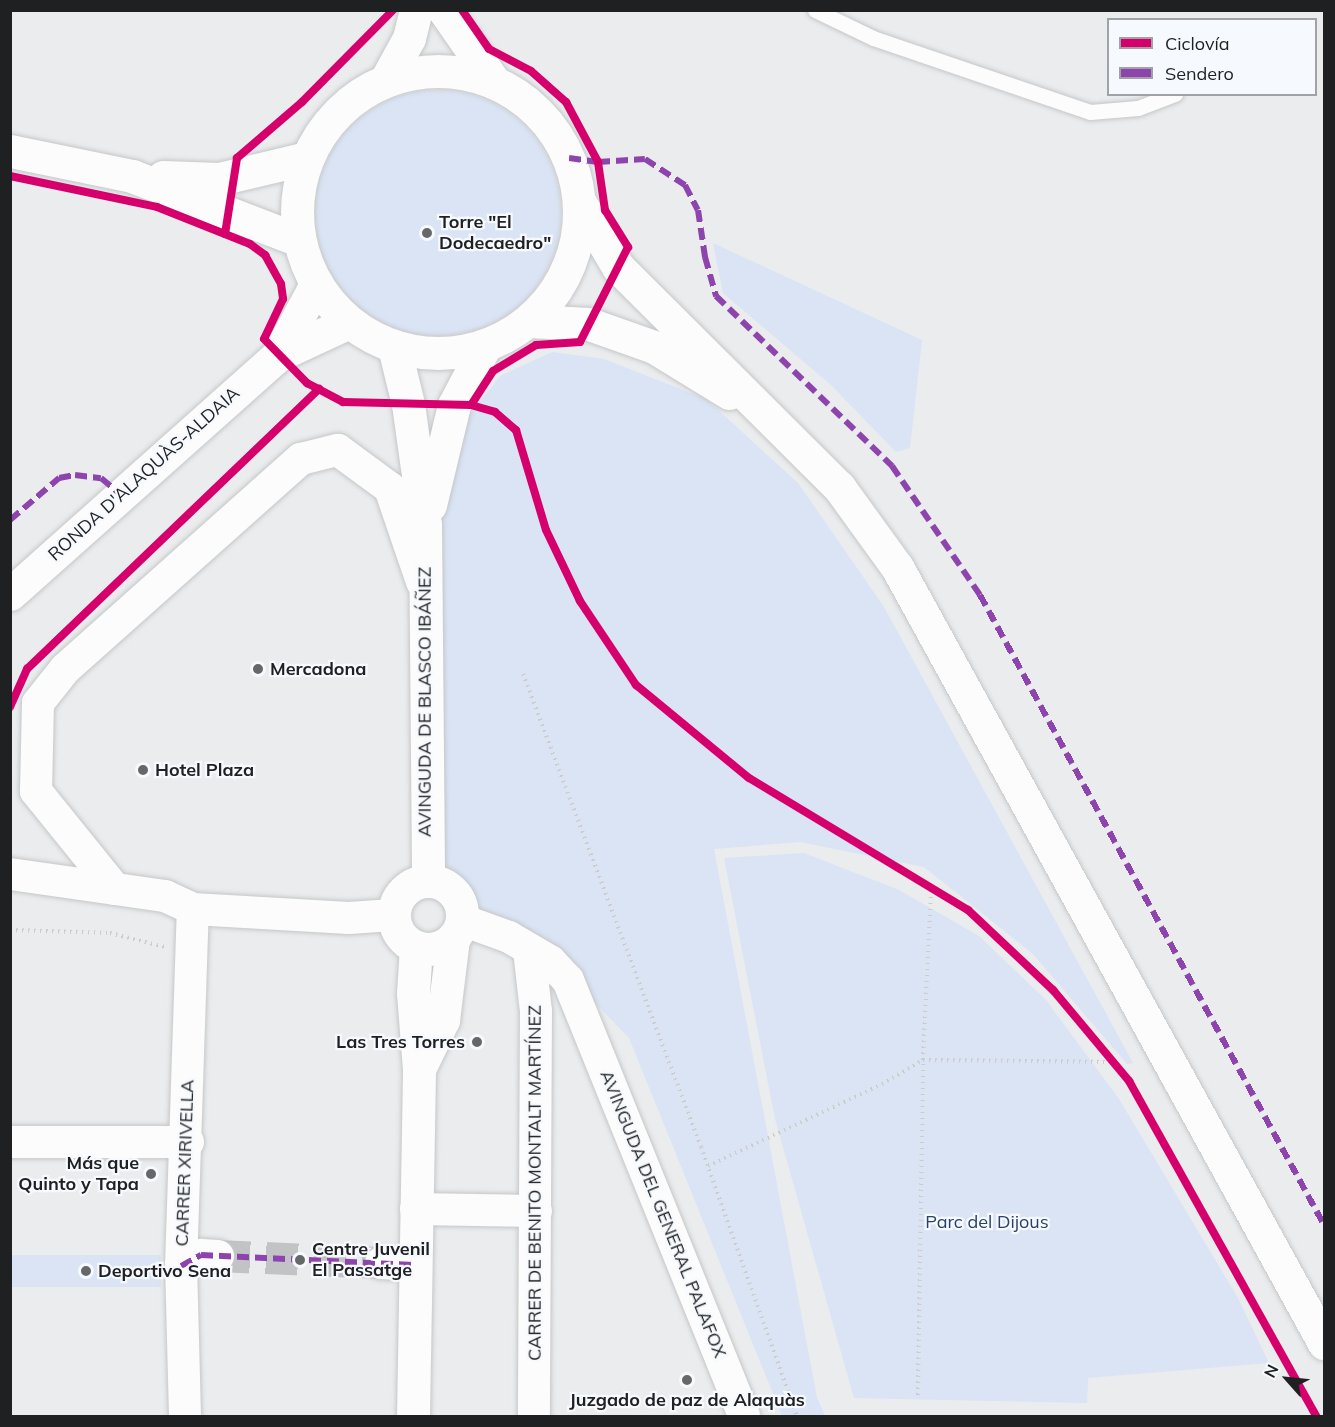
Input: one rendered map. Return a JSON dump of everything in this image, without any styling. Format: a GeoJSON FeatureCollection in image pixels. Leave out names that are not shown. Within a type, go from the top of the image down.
{"type":"FeatureCollection","features":[{"type":"Feature","properties":{"kind":"main road"},"geometry":{"type":"LineString","coordinates":[[386,80],[409,38],[416,10]]}},
{"type":"Feature","properties":{"kind":"main road"},"geometry":{"type":"LineString","coordinates":[[444,10],[494,82]]}},
{"type":"Feature","properties":{"kind":"main road"},"geometry":{"type":"LineString","coordinates":[[579,201],[571,255],[558,286],[529,321],[485,346],[440,354],[394,347],[349,322],[316,284],[299,240],[297,198],[307,158],[339,111],[361,93],[386,80],[440,70],[494,82],[518,95],[556,134],[569,158],[579,201],[618,267],[764,415],[839,487],[897,567],[1324,1343]]}},
{"type":"Feature","properties":{"kind":"main road"},"geometry":{"type":"LineString","coordinates":[[10,151],[132,176],[299,240]]}},
{"type":"Feature","properties":{"kind":"main road"},"geometry":{"type":"LineString","coordinates":[[132,176],[219,179],[307,158]]}},
{"type":"Feature","properties":{"kind":"main road"},"geometry":{"type":"LineString","coordinates":[[278,355],[316,284]]}},
{"type":"Feature","properties":{"kind":"main road"},"geometry":{"type":"LineString","coordinates":[[529,321],[589,324],[654,347],[764,415]]}},
{"type":"Feature","properties":{"kind":"main road"},"geometry":{"type":"LineString","coordinates":[[278,355],[349,322]]}},
{"type":"Feature","properties":{"kind":"main road","name":"AVINGUDA DE BLASCO IBÁÑEZ"},"geometry":{"type":"LineString","coordinates":[[425,525],[454,405],[485,346]]}},
{"type":"Feature","properties":{"kind":"main road","name":"AVINGUDA DE BLASCO IBÁÑEZ"},"geometry":{"type":"LineString","coordinates":[[394,347],[408,404],[425,525],[423,586],[428,880]]}},
{"type":"Feature","properties":{"kind":"main road","name":"RONDA D'ALAQUÀS-ALDAIA"},"geometry":{"type":"LineString","coordinates":[[10,594],[278,355]]}},
{"type":"Feature","properties":{"kind":"main road"},"geometry":{"type":"LineString","coordinates":[[420,1069],[443,1020],[462,908],[452,890],[428,880],[405,889],[393,915],[400,935],[416,947],[439,947],[458,929]]}},
{"type":"Feature","properties":{"kind":"main road"},"geometry":{"type":"LineString","coordinates":[[413,1416],[414,1265],[420,1069],[413,993],[416,947]]}},
{"type":"Feature","properties":{"kind":"street"},"geometry":{"type":"LineString","coordinates":[[115,889],[36,791],[38,703],[65,669],[302,459],[338,450],[390,488],[423,586]]}},
{"type":"Feature","properties":{"kind":"street"},"geometry":{"type":"LineString","coordinates":[[10,874],[165,896],[193,909],[349,918],[393,915]]}},
{"type":"Feature","properties":{"kind":"street","name":"CARRER XIRIVELLA"},"geometry":{"type":"LineString","coordinates":[[185,1416],[181,1266],[188,1142],[189,954],[193,909]]}},
{"type":"Feature","properties":{"kind":"street","name":"AVINGUDA DEL GENERAL PALAFOX"},"geometry":{"type":"LineString","coordinates":[[458,929],[495,931],[550,962],[568,980],[744,1416]]}},
{"type":"Feature","properties":{"kind":"street","name":"CARRER DE BENITO MONTALT MARTÍNEZ"},"geometry":{"type":"LineString","coordinates":[[529,950],[535,976],[536,1017],[534,1416]]}},
{"type":"Feature","properties":{"kind":"street"},"geometry":{"type":"LineString","coordinates":[[536,1017],[549,1008],[562,1006],[582,1011]]}},
{"type":"Feature","properties":{"kind":"street"},"geometry":{"type":"LineString","coordinates":[[10,1142],[188,1142]]}},
{"type":"Feature","properties":{"kind":"street"},"geometry":{"type":"LineString","coordinates":[[416,1209],[536,1211]]}},
{"type":"Feature","properties":{"kind":"street"},"geometry":{"type":"LineString","coordinates":[[181,1266],[201,1255],[218,1256]]}},
{"type":"Feature","properties":{"kind":"street"},"geometry":{"type":"LineString","coordinates":[[381,1263],[414,1265]]}},
{"type":"Feature","properties":{"kind":"lane"},"geometry":{"type":"LineString","coordinates":[[814,10],[873,38],[1089,112],[1138,108],[1170,96]]}},
{"type":"Feature","properties":{"kind":"path"},"geometry":{"type":"LineString","coordinates":[[523,674],[708,1166],[797,1416]]}},
{"type":"Feature","properties":{"kind":"path"},"geometry":{"type":"LineString","coordinates":[[921,882],[940,893]]}},
{"type":"Feature","properties":{"kind":"path"},"geometry":{"type":"LineString","coordinates":[[918,1395],[923,1060],[931,888]]}},
{"type":"Feature","properties":{"kind":"path"},"geometry":{"type":"LineString","coordinates":[[10,930],[110,933],[189,954]]}},
{"type":"Feature","properties":{"kind":"path"},"geometry":{"type":"LineString","coordinates":[[1106,1053],[1116,1065]]}},
{"type":"Feature","properties":{"kind":"path"},"geometry":{"type":"LineString","coordinates":[[708,1166],[882,1084],[923,1060],[1116,1065]]}},
{"type":"Feature","properties":{"kind":"green space"},"geometry":{"type":"Polygon","coordinates":[[[438,90],[462,92],[485,99],[506,111],[525,126],[540,145],[552,166],[559,189],[561,213],[559,237],[552,260],[540,281],[525,300],[506,315],[485,327],[462,334],[438,336],[414,334],[391,327],[370,315],[351,300],[336,281],[324,260],[317,237],[315,213],[317,189],[324,166],[336,145],[351,126],[370,111],[391,99],[414,92],[438,90]]]}},
{"type":"Feature","properties":{"kind":"green space"},"geometry":{"type":"Polygon","coordinates":[[[713,243],[922,340],[910,448],[896,452],[831,385],[723,293],[713,243]]]}},
{"type":"Feature","properties":{"kind":"green space"},"geometry":{"type":"Polygon","coordinates":[[[552,352],[604,359],[706,399],[798,483],[884,607],[1133,1063],[1127,1064],[1033,954],[924,867],[800,842],[714,849],[817,1398],[825,1416],[782,1416],[629,1038],[548,954],[476,916],[466,887],[455,873],[441,869],[438,525],[463,424],[500,376],[552,352]]]}},
{"type":"Feature","properties":{"kind":"green space","name":"Parc del Dijous"},"geometry":{"type":"Polygon","coordinates":[[[804,853],[899,890],[979,936],[1046,1000],[1119,1099],[1238,1298],[1269,1363],[1088,1378],[1087,1403],[854,1398],[775,1119],[724,858],[804,853]]]}},
{"type":"Feature","properties":{"kind":"green space","name":"Deportivo Sena"},"geometry":{"type":"Polygon","coordinates":[[[11,1255],[161,1255],[161,1287],[11,1287],[11,1255]]]}},
{"type":"Feature","properties":{"kind":"tunnel"},"geometry":{"type":"LineString","coordinates":[[218,1256],[381,1263]]}},
{"type":"Feature","properties":{"kind":"marked path"},"geometry":{"type":"LineString","coordinates":[[569,158],[598,162],[645,159],[685,185],[698,210],[705,257],[716,296],[892,466],[980,595],[1324,1225]]}},
{"type":"Feature","properties":{"kind":"marked path"},"geometry":{"type":"LineString","coordinates":[[10,520],[59,478],[75,475],[101,478],[121,495]]}},
{"type":"Feature","properties":{"kind":"marked path"},"geometry":{"type":"LineString","coordinates":[[181,1266],[201,1255],[414,1265]]}},
{"type":"Feature","properties":{"kind":"cycle path"},"geometry":{"type":"LineString","coordinates":[[225,234],[237,158],[302,102],[393,10]]}},
{"type":"Feature","properties":{"kind":"cycle path"},"geometry":{"type":"LineString","coordinates":[[462,10],[489,49],[531,71],[566,102],[598,162],[605,210],[628,247],[580,342],[536,345],[493,371],[471,405]]}},
{"type":"Feature","properties":{"kind":"cycle path"},"geometry":{"type":"LineString","coordinates":[[10,176],[157,207],[250,244],[265,255],[281,284],[283,299],[264,339],[307,383],[343,402],[471,405],[495,412],[516,430],[546,530],[580,601],[636,685],[749,778],[968,910],[1053,990],[1129,1081],[1316,1416]]}},
{"type":"Feature","properties":{"kind":"cycle path"},"geometry":{"type":"LineString","coordinates":[[10,707],[27,669],[319,389]]}},
{"type":"Feature","properties":{"kind":"place","name":"Torre \"El Dodecaedro\""},"geometry":{"type":"Point","coordinates":[427,233]}},
{"type":"Feature","properties":{"kind":"place","name":"Mercadona"},"geometry":{"type":"Point","coordinates":[258,669]}},
{"type":"Feature","properties":{"kind":"place","name":"Hotel Plaza"},"geometry":{"type":"Point","coordinates":[143,770]}},
{"type":"Feature","properties":{"kind":"place","name":"Las Tres Torres"},"geometry":{"type":"Point","coordinates":[477,1042]}},
{"type":"Feature","properties":{"kind":"place","name":"Más que Quinto y Tapa"},"geometry":{"type":"Point","coordinates":[151,1174]}},
{"type":"Feature","properties":{"kind":"place","name":"Centre Juvenil El Passatge"},"geometry":{"type":"Point","coordinates":[300,1260]}},
{"type":"Feature","properties":{"kind":"place","name":"Deportivo Sena"},"geometry":{"type":"Point","coordinates":[86,1271]}},
{"type":"Feature","properties":{"kind":"place","name":"Juzgado de paz de Alaquàs"},"geometry":{"type":"Point","coordinates":[687,1380]}}]}
